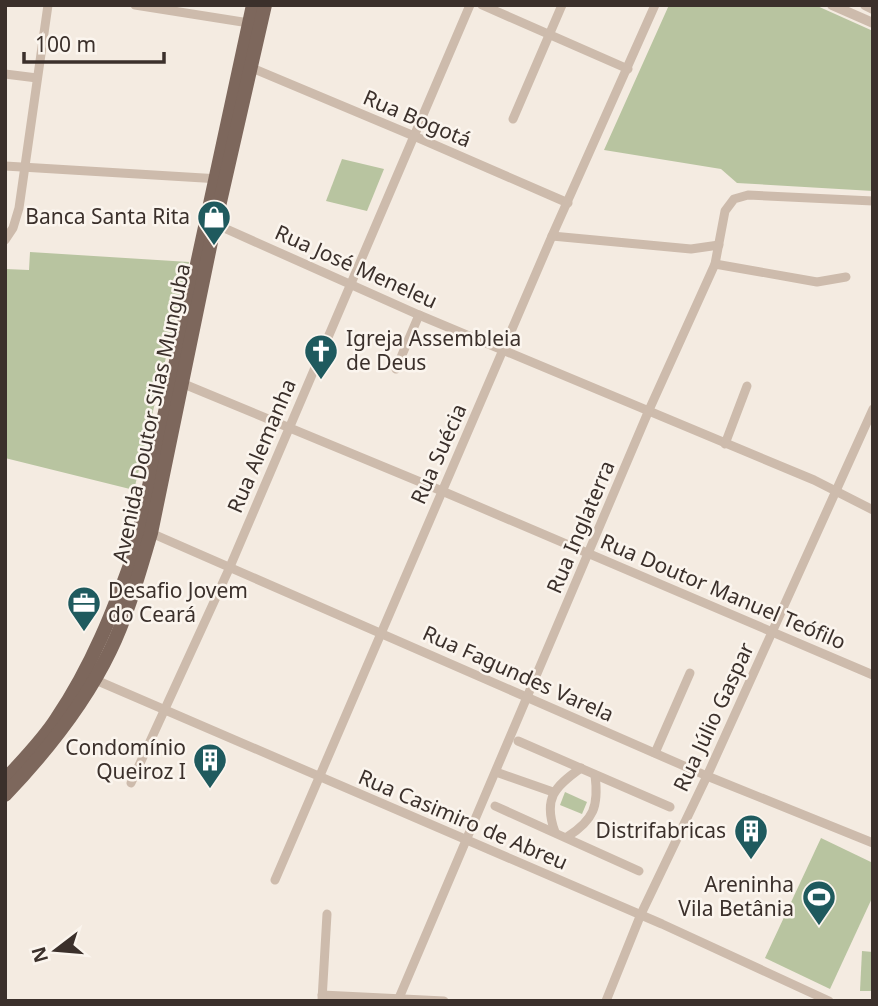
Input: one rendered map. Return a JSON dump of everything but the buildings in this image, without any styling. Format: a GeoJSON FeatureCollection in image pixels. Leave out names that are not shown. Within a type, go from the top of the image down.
{"type":"FeatureCollection","features":[{"type":"Feature","properties":{"kind":"main road","name":"Avenida Doutor Silas Munguba"},"geometry":{"type":"LineString","coordinates":[[5,795],[38,761],[66,725],[89,677],[135,551],[176,381],[253,5]]}},
{"type":"Feature","properties":{"kind":"main road","name":"Avenida Doutor Silas Munguba"},"geometry":{"type":"LineString","coordinates":[[219,179],[252,68],[265,5]]}},
{"type":"Feature","properties":{"kind":"main road","name":"Avenida Doutor Silas Munguba"},"geometry":{"type":"LineString","coordinates":[[5,780],[110,651],[127,610],[151,533],[176,381]]}},
{"type":"Feature","properties":{"kind":"street"},"geometry":{"type":"LineString","coordinates":[[5,240],[16,218],[48,5]]}},
{"type":"Feature","properties":{"kind":"street"},"geometry":{"type":"LineString","coordinates":[[135,5],[249,23]]}},
{"type":"Feature","properties":{"kind":"street","name":"Rua Alemanha"},"geometry":{"type":"LineString","coordinates":[[131,783],[229,569],[470,5]]}},
{"type":"Feature","properties":{"kind":"street"},"geometry":{"type":"LineString","coordinates":[[482,5],[628,69]]}},
{"type":"Feature","properties":{"kind":"street"},"geometry":{"type":"LineString","coordinates":[[513,119],[562,5]]}},
{"type":"Feature","properties":{"kind":"street","name":"Rua Suécia"},"geometry":{"type":"LineString","coordinates":[[275,880],[552,236],[655,5]]}},
{"type":"Feature","properties":{"kind":"street"},"geometry":{"type":"LineString","coordinates":[[832,5],[873,23]]}},
{"type":"Feature","properties":{"kind":"street"},"geometry":{"type":"LineString","coordinates":[[865,5],[873,9]]}},
{"type":"Feature","properties":{"kind":"street","name":"Rua Bogotá"},"geometry":{"type":"LineString","coordinates":[[252,68],[568,203]]}},
{"type":"Feature","properties":{"kind":"street"},"geometry":{"type":"LineString","coordinates":[[5,74],[37,78]]}},
{"type":"Feature","properties":{"kind":"street"},"geometry":{"type":"LineString","coordinates":[[5,166],[219,179]]}},
{"type":"Feature","properties":{"kind":"street","name":"Rua Inglaterra"},"geometry":{"type":"LineString","coordinates":[[399,998],[649,410],[715,264],[725,211],[729,203],[741,195],[873,201]]}},
{"type":"Feature","properties":{"kind":"street","name":"Rua José Meneleu"},"geometry":{"type":"LineString","coordinates":[[210,222],[419,314],[837,491],[873,510]]}},
{"type":"Feature","properties":{"kind":"street"},"geometry":{"type":"LineString","coordinates":[[552,236],[691,250],[719,245]]}},
{"type":"Feature","properties":{"kind":"street"},"geometry":{"type":"LineString","coordinates":[[715,264],[817,282],[846,277]]}},
{"type":"Feature","properties":{"kind":"street"},"geometry":{"type":"LineString","coordinates":[[396,369],[419,314]]}},
{"type":"Feature","properties":{"kind":"street","name":"Rua Doutor Manuel Teófilo"},"geometry":{"type":"LineString","coordinates":[[176,381],[873,675]]}},
{"type":"Feature","properties":{"kind":"street"},"geometry":{"type":"LineString","coordinates":[[724,444],[747,386]]}},
{"type":"Feature","properties":{"kind":"street","name":"Rua Júlio Gaspar"},"geometry":{"type":"LineString","coordinates":[[606,1001],[641,914],[707,776],[873,410]]}},
{"type":"Feature","properties":{"kind":"street","name":"Rua Fagundes Varela"},"geometry":{"type":"LineString","coordinates":[[151,533],[707,776],[873,843]]}},
{"type":"Feature","properties":{"kind":"street"},"geometry":{"type":"LineString","coordinates":[[655,753],[690,673]]}},
{"type":"Feature","properties":{"kind":"street","name":"Rua Casimiro de Abreu"},"geometry":{"type":"LineString","coordinates":[[89,677],[641,914],[829,1001]]}},
{"type":"Feature","properties":{"kind":"street"},"geometry":{"type":"LineString","coordinates":[[518,741],[670,807]]}},
{"type":"Feature","properties":{"kind":"street"},"geometry":{"type":"LineString","coordinates":[[555,832],[550,803],[553,792],[564,779],[580,768]]}},
{"type":"Feature","properties":{"kind":"street"},"geometry":{"type":"LineString","coordinates":[[496,772],[553,792]]}},
{"type":"Feature","properties":{"kind":"street"},"geometry":{"type":"LineString","coordinates":[[567,837],[579,830],[594,811],[597,802],[595,775]]}},
{"type":"Feature","properties":{"kind":"street"},"geometry":{"type":"LineString","coordinates":[[495,806],[639,871]]}},
{"type":"Feature","properties":{"kind":"street"},"geometry":{"type":"LineString","coordinates":[[327,914],[322,998],[444,1001]]}},
{"type":"Feature","properties":{"kind":"green space"},"geometry":{"type":"Polygon","coordinates":[[[669,5],[815,5],[873,31],[873,191],[737,183],[721,169],[604,150],[669,5]]]}},
{"type":"Feature","properties":{"kind":"green space"},"geometry":{"type":"Polygon","coordinates":[[[342,159],[384,169],[367,211],[326,201],[342,159]]]}},
{"type":"Feature","properties":{"kind":"green space"},"geometry":{"type":"Polygon","coordinates":[[[30,252],[189,262],[134,490],[5,458],[5,269],[29,270],[30,252]]]}},
{"type":"Feature","properties":{"kind":"green space"},"geometry":{"type":"Polygon","coordinates":[[[565,792],[587,802],[582,814],[560,805],[565,792]]]}},
{"type":"Feature","properties":{"kind":"green space","name":"Areninha Vila Betânia"},"geometry":{"type":"Polygon","coordinates":[[[821,838],[873,863],[873,896],[830,989],[765,958],[821,838]]]}},
{"type":"Feature","properties":{"kind":"green space"},"geometry":{"type":"Polygon","coordinates":[[[862,951],[873,952],[873,991],[860,991],[862,951]]]}},
{"type":"Feature","properties":{"kind":"place","name":"Banca Santa Rita"},"geometry":{"type":"Point","coordinates":[214,247]}},
{"type":"Feature","properties":{"kind":"place","name":"Igreja Assembleia de Deus"},"geometry":{"type":"Point","coordinates":[321,381]}},
{"type":"Feature","properties":{"kind":"place","name":"Desafio Jovem do Ceará"},"geometry":{"type":"Point","coordinates":[84,633]}},
{"type":"Feature","properties":{"kind":"place","name":"Condomínio Queiroz I"},"geometry":{"type":"Point","coordinates":[210,790]}},
{"type":"Feature","properties":{"kind":"place","name":"Distrifabricas"},"geometry":{"type":"Point","coordinates":[751,861]}},
{"type":"Feature","properties":{"kind":"place","name":"Areninha Vila Betânia"},"geometry":{"type":"Point","coordinates":[819,927]}}]}
